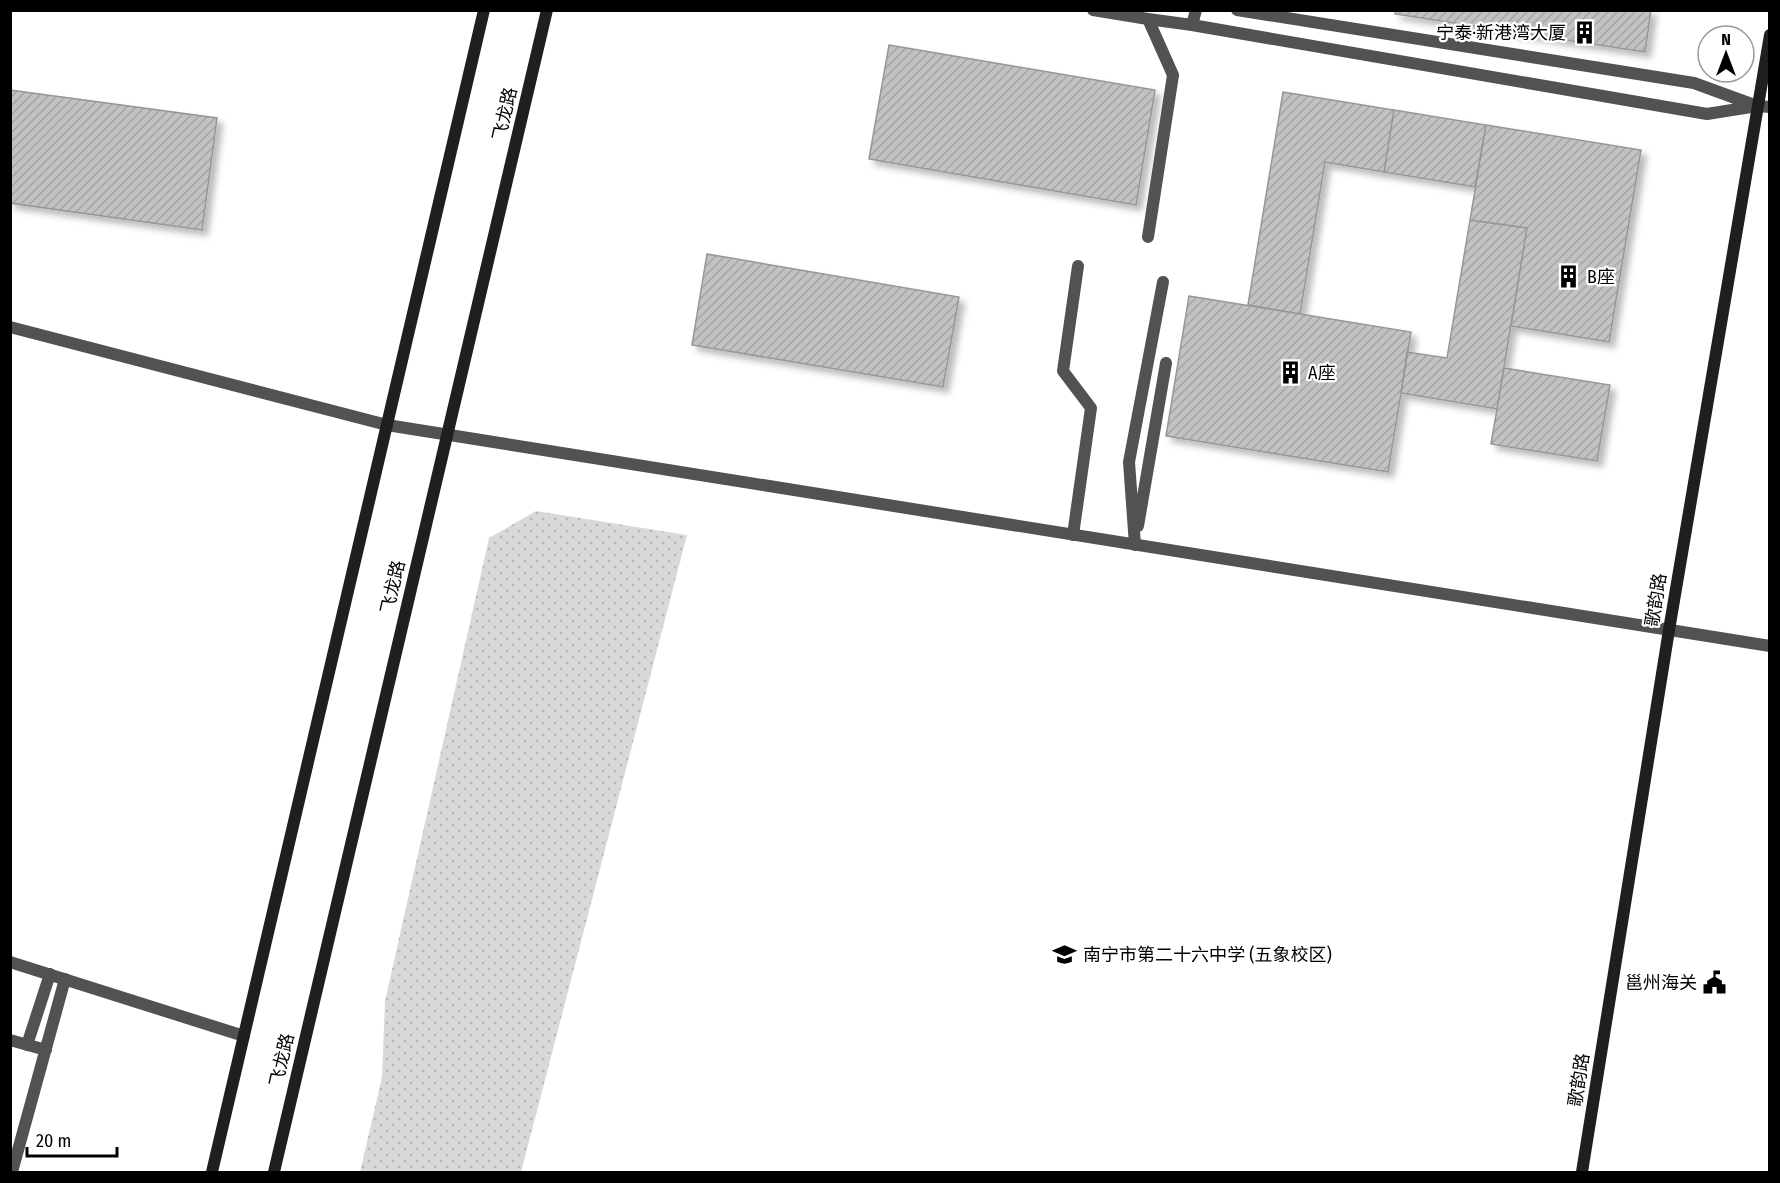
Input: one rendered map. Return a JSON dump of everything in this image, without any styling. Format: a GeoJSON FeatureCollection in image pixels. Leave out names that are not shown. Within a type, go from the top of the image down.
{"type":"FeatureCollection","features":[{"type":"Feature","properties":{"kind":"street"},"geometry":{"type":"LineString","coordinates":[[212,1173],[484,10]]}},
{"type":"Feature","properties":{"kind":"street","name":"飞龙路"},"geometry":{"type":"LineString","coordinates":[[274,1173],[547,10]]}},
{"type":"Feature","properties":{"kind":"street"},"geometry":{"type":"LineString","coordinates":[[1092,10],[1192,25],[1707,114],[1763,107]]}},
{"type":"Feature","properties":{"kind":"street"},"geometry":{"type":"LineString","coordinates":[[1192,25],[1196,10]]}},
{"type":"Feature","properties":{"kind":"street"},"geometry":{"type":"LineString","coordinates":[[1237,10],[1694,82],[1763,107]]}},
{"type":"Feature","properties":{"kind":"street"},"geometry":{"type":"LineString","coordinates":[[1148,19],[1173,75],[1148,237]]}},
{"type":"Feature","properties":{"kind":"street","name":"歌韵路"},"geometry":{"type":"LineString","coordinates":[[1582,1173],[1670,630],[1763,107],[1770,35]]}},
{"type":"Feature","properties":{"kind":"street"},"geometry":{"type":"LineString","coordinates":[[1073,535],[1091,408],[1063,371],[1078,266]]}},
{"type":"Feature","properties":{"kind":"street"},"geometry":{"type":"LineString","coordinates":[[1135,545],[1129,462],[1163,282]]}},
{"type":"Feature","properties":{"kind":"street"},"geometry":{"type":"LineString","coordinates":[[10,327],[387,425],[1770,646]]}},
{"type":"Feature","properties":{"kind":"street"},"geometry":{"type":"LineString","coordinates":[[1135,545],[1166,363]]}},
{"type":"Feature","properties":{"kind":"street"},"geometry":{"type":"LineString","coordinates":[[10,962],[244,1036]]}},
{"type":"Feature","properties":{"kind":"street"},"geometry":{"type":"LineString","coordinates":[[27,1045],[50,974]]}},
{"type":"Feature","properties":{"kind":"street"},"geometry":{"type":"LineString","coordinates":[[12,1173],[65,979]]}},
{"type":"Feature","properties":{"kind":"street"},"geometry":{"type":"LineString","coordinates":[[10,1040],[46,1050]]}},
{"type":"Feature","properties":{"kind":"shaded area"},"geometry":{"type":"Polygon","coordinates":[[[536,511],[687,535],[521,1172],[360,1172],[382,1077],[385,1001],[489,538],[536,511]]]}},
{"type":"Feature","properties":{"kind":"building","name":"宁泰·新港湾大厦"},"geometry":{"type":"Polygon","coordinates":[[[1396,10],[1651,10],[1645,52],[1395,14],[1396,10]]]}},
{"type":"Feature","properties":{"kind":"building"},"geometry":{"type":"Polygon","coordinates":[[[889,45],[1155,90],[1136,205],[869,159],[889,45]]]}},
{"type":"Feature","properties":{"kind":"building"},"geometry":{"type":"Polygon","coordinates":[[[10,90],[217,118],[202,230],[10,203],[10,90]]]}},
{"type":"Feature","properties":{"kind":"building"},"geometry":{"type":"Polygon","coordinates":[[[1283,92],[1394,110],[1384,172],[1325,162],[1300,314],[1248,305],[1283,92]]]}},
{"type":"Feature","properties":{"kind":"building"},"geometry":{"type":"Polygon","coordinates":[[[1394,110],[1486,125],[1475,187],[1384,172],[1394,110]]]}},
{"type":"Feature","properties":{"kind":"building","name":"B座"},"geometry":{"type":"Polygon","coordinates":[[[1486,125],[1641,150],[1609,342],[1511,326],[1527,228],[1470,220],[1486,125]]]}},
{"type":"Feature","properties":{"kind":"building"},"geometry":{"type":"Polygon","coordinates":[[[1470,220],[1527,228],[1497,409],[1401,393],[1407,352],[1447,358],[1470,220]]]}},
{"type":"Feature","properties":{"kind":"building"},"geometry":{"type":"Polygon","coordinates":[[[707,254],[959,297],[943,387],[692,345],[707,254]]]}},
{"type":"Feature","properties":{"kind":"building","name":"A座"},"geometry":{"type":"Polygon","coordinates":[[[1189,296],[1411,332],[1388,472],[1166,436],[1189,296]]]}},
{"type":"Feature","properties":{"kind":"building"},"geometry":{"type":"Polygon","coordinates":[[[1504,368],[1610,385],[1597,461],[1491,444],[1504,368]]]}},
{"type":"Feature","properties":{"kind":"place","name":"宁泰·新港湾大厦"},"geometry":{"type":"Point","coordinates":[1584,33]}},
{"type":"Feature","properties":{"kind":"place","name":"B座"},"geometry":{"type":"Point","coordinates":[1569,277]}},
{"type":"Feature","properties":{"kind":"place","name":"A座"},"geometry":{"type":"Point","coordinates":[1290,373]}},
{"type":"Feature","properties":{"kind":"place","name":"南宁市第二十六中学 (五象校区)"},"geometry":{"type":"Point","coordinates":[1065,955]}},
{"type":"Feature","properties":{"kind":"place","name":"邕州海关"},"geometry":{"type":"Point","coordinates":[1715,983]}}]}
